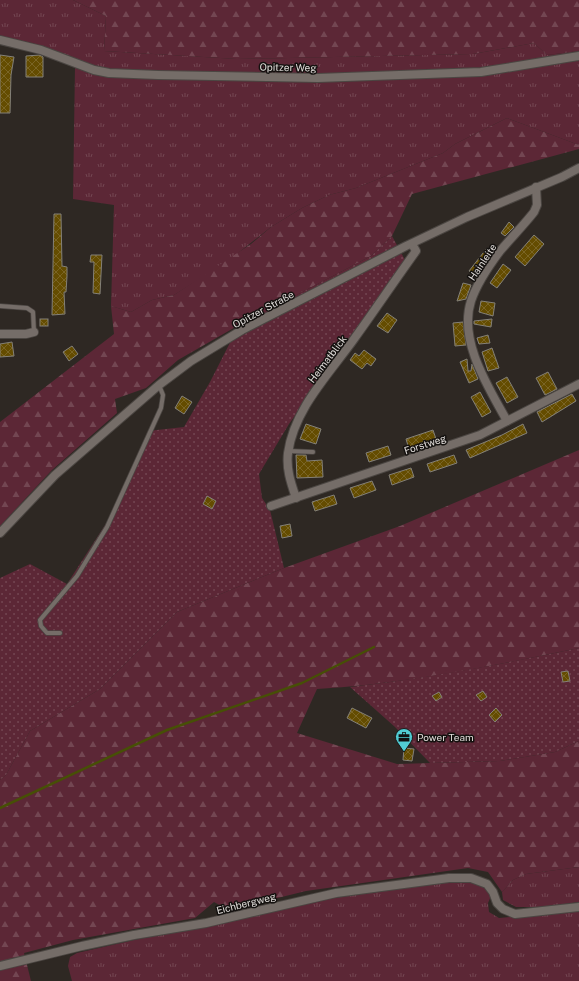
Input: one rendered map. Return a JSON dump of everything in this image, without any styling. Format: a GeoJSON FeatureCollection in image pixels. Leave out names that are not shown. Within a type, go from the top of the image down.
{"type":"FeatureCollection","features":[{"type":"Feature","properties":{"kind":"street","name":"Opitzer Weg"},"geometry":{"type":"LineString","coordinates":[[0,40],[41,50],[87,69],[109,73],[158,75],[318,78],[481,72],[579,56]]}},
{"type":"Feature","properties":{"kind":"street","name":"Opitzer Straße"},"geometry":{"type":"LineString","coordinates":[[0,533],[55,476],[191,361],[242,330],[412,244],[467,217],[579,168]]}},
{"type":"Feature","properties":{"kind":"street","name":"Hainleite"},"geometry":{"type":"LineString","coordinates":[[508,421],[476,363],[468,326],[470,303],[484,275],[501,250],[534,212],[537,205],[536,187]]}},
{"type":"Feature","properties":{"kind":"street","name":"Heimatblick"},"geometry":{"type":"LineString","coordinates":[[296,498],[288,474],[289,452],[295,425],[312,396],[416,251],[412,244]]}},
{"type":"Feature","properties":{"kind":"street"},"geometry":{"type":"LineString","coordinates":[[0,334],[26,334],[34,332]]}},
{"type":"Feature","properties":{"kind":"street","name":"Forstweg"},"geometry":{"type":"LineString","coordinates":[[271,506],[453,446],[480,435],[579,384]]}},
{"type":"Feature","properties":{"kind":"street","name":"Eichbergweg"},"geometry":{"type":"LineString","coordinates":[[0,966],[82,946],[206,923],[336,893],[450,878],[471,878],[487,884],[493,892],[497,903],[503,909],[515,914],[579,907]]}},
{"type":"Feature","properties":{"kind":"lane"},"geometry":{"type":"LineString","coordinates":[[0,306],[27,308],[33,312],[34,332]]}},
{"type":"Feature","properties":{"kind":"lane"},"geometry":{"type":"LineString","coordinates":[[60,632],[47,633],[41,626],[40,620],[77,576],[108,527],[161,408],[163,395],[160,386]]}},
{"type":"Feature","properties":{"kind":"lane"},"geometry":{"type":"LineString","coordinates":[[289,452],[313,452]]}},
{"type":"Feature","properties":{"kind":"green space"},"geometry":{"type":"Polygon","coordinates":[[[0,0],[73,0],[106,16],[104,51],[237,59],[473,54],[534,43],[547,55],[579,51],[579,145],[507,118],[455,144],[443,153],[356,188],[329,195],[302,208],[271,227],[228,261],[174,295],[152,300],[131,312],[111,306],[114,205],[73,199],[75,67],[67,56],[32,43],[0,36],[0,0]]]}},
{"type":"Feature","properties":{"kind":"green space"},"geometry":{"type":"Polygon","coordinates":[[[73,0],[579,0],[579,51],[547,55],[534,43],[473,54],[237,59],[104,51],[106,16],[73,0]]]}},
{"type":"Feature","properties":{"kind":"green space"},"geometry":{"type":"Polygon","coordinates":[[[507,118],[579,145],[579,149],[412,194],[392,236],[371,256],[239,325],[178,360],[146,388],[115,399],[117,413],[52,470],[0,526],[0,422],[114,334],[111,306],[131,312],[152,300],[174,295],[251,244],[271,227],[302,208],[329,195],[356,188],[443,153],[455,144],[507,118]]]}},
{"type":"Feature","properties":{"kind":"green space"},"geometry":{"type":"Polygon","coordinates":[[[392,236],[405,260],[289,424],[259,474],[262,498],[270,510],[284,568],[177,612],[100,689],[30,731],[6,775],[0,780],[0,578],[30,564],[67,584],[107,522],[148,431],[184,427],[210,382],[239,325],[371,256],[392,236]]]}},
{"type":"Feature","properties":{"kind":"green space"},"geometry":{"type":"Polygon","coordinates":[[[579,450],[579,648],[481,668],[416,679],[350,687],[317,689],[297,733],[397,764],[500,761],[555,752],[579,741],[579,867],[526,874],[513,880],[502,892],[488,872],[468,868],[306,891],[229,910],[214,902],[195,918],[73,940],[24,953],[31,981],[0,981],[0,780],[6,775],[30,731],[100,689],[177,612],[284,568],[400,526],[579,450]]]}},
{"type":"Feature","properties":{"kind":"green space"},"geometry":{"type":"Polygon","coordinates":[[[579,648],[579,741],[555,752],[500,761],[430,763],[395,727],[350,687],[465,670],[579,648]]]}},
{"type":"Feature","properties":{"kind":"green space"},"geometry":{"type":"Polygon","coordinates":[[[579,867],[579,902],[542,907],[516,907],[503,900],[502,892],[513,880],[526,874],[579,867]]]}},
{"type":"Feature","properties":{"kind":"green space"},"geometry":{"type":"Polygon","coordinates":[[[455,881],[473,882],[486,887],[491,896],[488,903],[489,912],[499,918],[579,910],[579,981],[72,981],[68,966],[70,957],[77,953],[134,940],[208,926],[315,901],[425,884],[455,881]]]}},
{"type":"Feature","properties":{"kind":"building"},"geometry":{"type":"Polygon","coordinates":[[[0,55],[14,57],[11,75],[10,113],[0,113],[0,55]]]}},
{"type":"Feature","properties":{"kind":"building"},"geometry":{"type":"Polygon","coordinates":[[[40,55],[43,57],[43,77],[26,77],[26,56],[40,55]]]}},
{"type":"Feature","properties":{"kind":"building"},"geometry":{"type":"Polygon","coordinates":[[[54,214],[61,214],[62,266],[67,267],[67,276],[66,292],[64,292],[65,314],[52,315],[54,214]]]}},
{"type":"Feature","properties":{"kind":"building"},"geometry":{"type":"Polygon","coordinates":[[[509,222],[514,227],[505,236],[501,233],[509,222]]]}},
{"type":"Feature","properties":{"kind":"building"},"geometry":{"type":"Polygon","coordinates":[[[534,235],[544,244],[525,266],[515,257],[534,235]]]}},
{"type":"Feature","properties":{"kind":"building"},"geometry":{"type":"Polygon","coordinates":[[[487,248],[492,252],[486,261],[481,259],[476,276],[469,271],[487,248]]]}},
{"type":"Feature","properties":{"kind":"building"},"geometry":{"type":"Polygon","coordinates":[[[91,255],[102,255],[100,294],[93,293],[94,262],[90,262],[91,255]]]}},
{"type":"Feature","properties":{"kind":"building"},"geometry":{"type":"Polygon","coordinates":[[[503,264],[511,270],[497,288],[490,283],[503,264]]]}},
{"type":"Feature","properties":{"kind":"building"},"geometry":{"type":"Polygon","coordinates":[[[463,283],[471,285],[466,299],[457,301],[463,283]]]}},
{"type":"Feature","properties":{"kind":"building"},"geometry":{"type":"Polygon","coordinates":[[[481,301],[495,303],[493,316],[479,312],[481,301]]]}},
{"type":"Feature","properties":{"kind":"building"},"geometry":{"type":"Polygon","coordinates":[[[387,313],[397,320],[388,333],[377,326],[387,313]]]}},
{"type":"Feature","properties":{"kind":"building"},"geometry":{"type":"Polygon","coordinates":[[[40,319],[48,319],[48,326],[40,326],[40,319]]]}},
{"type":"Feature","properties":{"kind":"building"},"geometry":{"type":"Polygon","coordinates":[[[492,319],[491,327],[474,324],[474,321],[492,319]]]}},
{"type":"Feature","properties":{"kind":"building"},"geometry":{"type":"Polygon","coordinates":[[[463,322],[466,345],[455,346],[453,323],[463,322]]]}},
{"type":"Feature","properties":{"kind":"building"},"geometry":{"type":"Polygon","coordinates":[[[488,335],[490,343],[479,344],[477,338],[488,335]]]}},
{"type":"Feature","properties":{"kind":"building"},"geometry":{"type":"Polygon","coordinates":[[[12,342],[14,356],[0,357],[0,344],[12,342]]]}},
{"type":"Feature","properties":{"kind":"building"},"geometry":{"type":"Polygon","coordinates":[[[72,346],[78,354],[69,361],[63,352],[72,346]]]}},
{"type":"Feature","properties":{"kind":"building"},"geometry":{"type":"Polygon","coordinates":[[[492,348],[499,368],[488,371],[482,352],[492,348]]]}},
{"type":"Feature","properties":{"kind":"building"},"geometry":{"type":"Polygon","coordinates":[[[364,350],[376,359],[371,366],[367,363],[362,369],[350,360],[355,353],[359,356],[364,350]]]}},
{"type":"Feature","properties":{"kind":"building"},"geometry":{"type":"Polygon","coordinates":[[[467,359],[468,371],[471,371],[472,364],[478,379],[469,383],[460,362],[467,359]]]}},
{"type":"Feature","properties":{"kind":"building"},"geometry":{"type":"Polygon","coordinates":[[[548,372],[557,389],[545,395],[536,378],[548,372]]]}},
{"type":"Feature","properties":{"kind":"building"},"geometry":{"type":"Polygon","coordinates":[[[507,377],[518,397],[507,403],[496,383],[507,377]]]}},
{"type":"Feature","properties":{"kind":"building"},"geometry":{"type":"Polygon","coordinates":[[[480,392],[491,412],[482,417],[471,397],[480,392]]]}},
{"type":"Feature","properties":{"kind":"building"},"geometry":{"type":"Polygon","coordinates":[[[572,394],[576,401],[542,422],[537,412],[572,394]]]}},
{"type":"Feature","properties":{"kind":"building"},"geometry":{"type":"Polygon","coordinates":[[[182,396],[192,402],[184,414],[175,408],[182,396]]]}},
{"type":"Feature","properties":{"kind":"building"},"geometry":{"type":"Polygon","coordinates":[[[306,424],[321,429],[316,444],[300,439],[306,424]]]}},
{"type":"Feature","properties":{"kind":"building"},"geometry":{"type":"Polygon","coordinates":[[[523,424],[527,433],[470,458],[466,450],[502,435],[523,424]]]}},
{"type":"Feature","properties":{"kind":"building"},"geometry":{"type":"Polygon","coordinates":[[[433,430],[436,439],[409,449],[406,439],[433,430]]]}},
{"type":"Feature","properties":{"kind":"building"},"geometry":{"type":"Polygon","coordinates":[[[388,446],[391,455],[369,462],[366,453],[388,446]]]}},
{"type":"Feature","properties":{"kind":"building"},"geometry":{"type":"Polygon","coordinates":[[[296,455],[306,455],[307,461],[322,460],[323,477],[297,478],[296,455]]]}},
{"type":"Feature","properties":{"kind":"building"},"geometry":{"type":"Polygon","coordinates":[[[454,455],[457,463],[430,472],[427,464],[454,455]]]}},
{"type":"Feature","properties":{"kind":"building"},"geometry":{"type":"Polygon","coordinates":[[[411,468],[414,477],[392,485],[389,475],[411,468]]]}},
{"type":"Feature","properties":{"kind":"building"},"geometry":{"type":"Polygon","coordinates":[[[372,481],[376,490],[354,498],[350,488],[372,481]]]}},
{"type":"Feature","properties":{"kind":"building"},"geometry":{"type":"Polygon","coordinates":[[[334,495],[337,504],[315,511],[312,502],[334,495]]]}},
{"type":"Feature","properties":{"kind":"building"},"geometry":{"type":"Polygon","coordinates":[[[207,496],[216,501],[212,509],[203,504],[207,496]]]}},
{"type":"Feature","properties":{"kind":"building"},"geometry":{"type":"Polygon","coordinates":[[[290,524],[292,536],[282,538],[280,526],[290,524]]]}},
{"type":"Feature","properties":{"kind":"building"},"geometry":{"type":"Polygon","coordinates":[[[568,671],[570,681],[563,682],[561,672],[568,671]]]}},
{"type":"Feature","properties":{"kind":"building"},"geometry":{"type":"Polygon","coordinates":[[[483,691],[487,697],[481,701],[476,695],[483,691]]]}},
{"type":"Feature","properties":{"kind":"building"},"geometry":{"type":"Polygon","coordinates":[[[439,692],[442,697],[436,701],[432,696],[439,692]]]}},
{"type":"Feature","properties":{"kind":"building"},"geometry":{"type":"Polygon","coordinates":[[[352,708],[372,718],[366,728],[347,718],[352,708]]]}},
{"type":"Feature","properties":{"kind":"building"},"geometry":{"type":"Polygon","coordinates":[[[496,708],[502,715],[495,722],[489,715],[496,708]]]}},
{"type":"Feature","properties":{"kind":"building"},"geometry":{"type":"Polygon","coordinates":[[[404,748],[414,749],[412,761],[403,760],[404,748]]]}},
{"type":"Feature","properties":{"kind":"waterway"},"geometry":{"type":"LineString","coordinates":[[0,808],[167,730],[302,683],[374,647]]}},
{"type":"Feature","properties":{"kind":"place","name":"Power Team"},"geometry":{"type":"Point","coordinates":[404,752]}}]}
